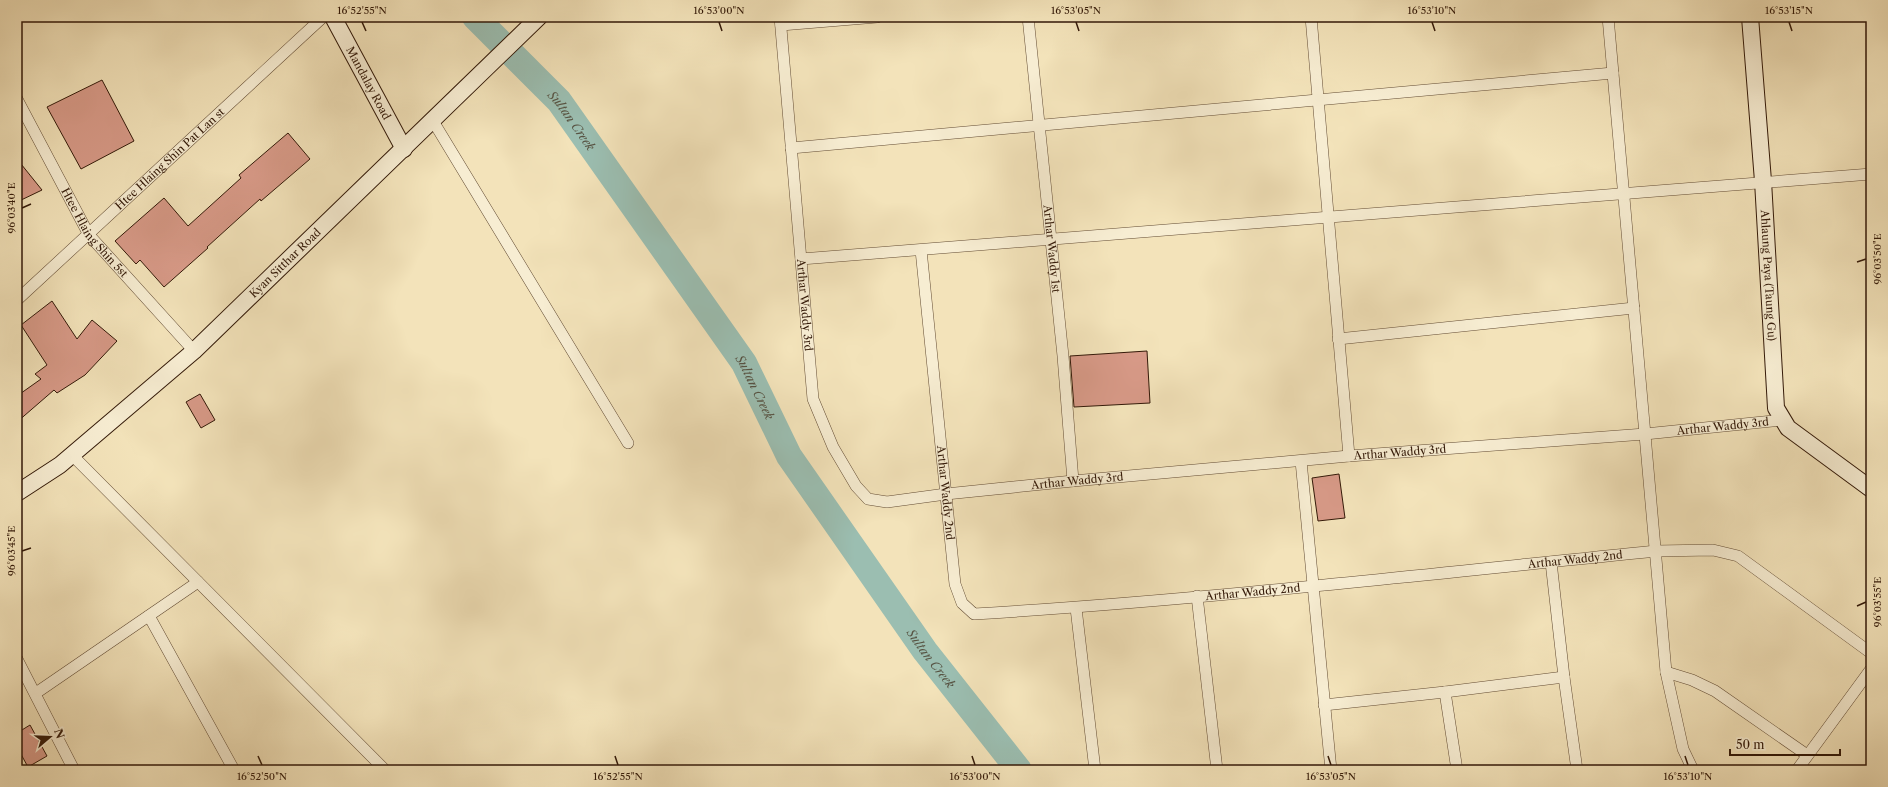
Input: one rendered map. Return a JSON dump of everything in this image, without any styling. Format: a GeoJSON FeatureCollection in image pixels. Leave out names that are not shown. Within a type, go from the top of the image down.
{"type":"FeatureCollection","features":[{"type":"Feature","properties":{"kind":"main road","name":"Mandalay Road"},"geometry":{"type":"LineString","coordinates":[[333,17],[404,149]]}},
{"type":"Feature","properties":{"kind":"main road","name":"Kyan Sitthar Road"},"geometry":{"type":"LineString","coordinates":[[17,493],[60,465],[194,351],[539,17]]}},
{"type":"Feature","properties":{"kind":"main road","name":"Ahlaung Paya (Taung Gu)"},"geometry":{"type":"LineString","coordinates":[[1750,17],[1764,181],[1776,408],[1788,428],[1871,489]]}},
{"type":"Feature","properties":{"kind":"street","name":"Htee Hlaing Shin Pat Lan st"},"geometry":{"type":"LineString","coordinates":[[17,300],[323,17]]}},
{"type":"Feature","properties":{"kind":"street"},"geometry":{"type":"LineString","coordinates":[[781,21],[877,17]]}},
{"type":"Feature","properties":{"kind":"street","name":"Arthar Waddy 1st"},"geometry":{"type":"LineString","coordinates":[[1028,17],[1063,356],[1073,481]]}},
{"type":"Feature","properties":{"kind":"street"},"geometry":{"type":"LineString","coordinates":[[1311,17],[1349,456]]}},
{"type":"Feature","properties":{"kind":"street"},"geometry":{"type":"LineString","coordinates":[[1608,17],[1666,672],[1683,749],[1693,770]]}},
{"type":"Feature","properties":{"kind":"street","name":"Arthar Waddy 3rd"},"geometry":{"type":"LineString","coordinates":[[781,21],[813,399],[833,447],[856,486],[868,499],[887,502],[946,494],[1073,481],[1349,456],[1646,434],[1783,420]]}},
{"type":"Feature","properties":{"kind":"street"},"geometry":{"type":"LineString","coordinates":[[792,148],[1613,73]]}},
{"type":"Feature","properties":{"kind":"street","name":"Htee Hlaing Shin 5st"},"geometry":{"type":"LineString","coordinates":[[17,99],[89,235],[194,351]]}},
{"type":"Feature","properties":{"kind":"street"},"geometry":{"type":"LineString","coordinates":[[433,120],[628,443]]}},
{"type":"Feature","properties":{"kind":"street"},"geometry":{"type":"LineString","coordinates":[[801,259],[1764,181],[1871,174]]}},
{"type":"Feature","properties":{"kind":"street","name":"Arthar Waddy 2nd"},"geometry":{"type":"LineString","coordinates":[[921,250],[955,584],[962,603],[974,614],[1076,608],[1197,596],[1313,587],[1656,551],[1713,550],[1738,556],[1871,653]]}},
{"type":"Feature","properties":{"kind":"street"},"geometry":{"type":"LineString","coordinates":[[1338,339],[1634,308]]}},
{"type":"Feature","properties":{"kind":"street"},"geometry":{"type":"LineString","coordinates":[[72,455],[385,770]]}},
{"type":"Feature","properties":{"kind":"street"},"geometry":{"type":"LineString","coordinates":[[1301,461],[1331,770]]}},
{"type":"Feature","properties":{"kind":"street"},"geometry":{"type":"LineString","coordinates":[[1551,562],[1564,677],[1578,770]]}},
{"type":"Feature","properties":{"kind":"street"},"geometry":{"type":"LineString","coordinates":[[36,693],[198,582]]}},
{"type":"Feature","properties":{"kind":"street"},"geometry":{"type":"LineString","coordinates":[[1197,596],[1217,770]]}},
{"type":"Feature","properties":{"kind":"street"},"geometry":{"type":"LineString","coordinates":[[1076,608],[1095,770]]}},
{"type":"Feature","properties":{"kind":"street"},"geometry":{"type":"LineString","coordinates":[[149,616],[234,770]]}},
{"type":"Feature","properties":{"kind":"street"},"geometry":{"type":"LineString","coordinates":[[17,659],[36,693],[74,770]]}},
{"type":"Feature","properties":{"kind":"street"},"geometry":{"type":"LineString","coordinates":[[1797,770],[1871,669]]}},
{"type":"Feature","properties":{"kind":"street"},"geometry":{"type":"LineString","coordinates":[[1666,672],[1692,680],[1715,691],[1807,755]]}},
{"type":"Feature","properties":{"kind":"street"},"geometry":{"type":"LineString","coordinates":[[1324,705],[1564,677]]}},
{"type":"Feature","properties":{"kind":"street"},"geometry":{"type":"LineString","coordinates":[[1445,692],[1457,770]]}},
{"type":"Feature","properties":{"kind":"building"},"geometry":{"type":"Polygon","coordinates":[[[102,80],[134,141],[81,169],[47,107],[102,80]]]}},
{"type":"Feature","properties":{"kind":"building"},"geometry":{"type":"Polygon","coordinates":[[[288,133],[310,159],[261,201],[260,199],[164,287],[140,260],[136,264],[115,241],[164,198],[188,226],[241,178],[239,175],[288,133]]]}},
{"type":"Feature","properties":{"kind":"building"},"geometry":{"type":"Polygon","coordinates":[[[17,159],[42,190],[17,202],[17,159]]]}},
{"type":"Feature","properties":{"kind":"building"},"geometry":{"type":"Polygon","coordinates":[[[52,301],[77,339],[92,320],[117,341],[85,375],[57,393],[54,390],[17,422],[17,396],[41,379],[35,374],[47,365],[21,325],[52,301]]]}},
{"type":"Feature","properties":{"kind":"building"},"geometry":{"type":"Polygon","coordinates":[[[1147,351],[1150,403],[1074,407],[1070,356],[1147,351]]]}},
{"type":"Feature","properties":{"kind":"building"},"geometry":{"type":"Polygon","coordinates":[[[200,394],[215,420],[201,428],[186,402],[200,394]]]}},
{"type":"Feature","properties":{"kind":"building"},"geometry":{"type":"Polygon","coordinates":[[[1339,474],[1345,518],[1318,521],[1312,478],[1339,474]]]}},
{"type":"Feature","properties":{"kind":"building"},"geometry":{"type":"Polygon","coordinates":[[[30,725],[47,756],[28,767],[17,747],[17,733],[30,725]]]}},
{"type":"Feature","properties":{"kind":"waterway","name":"Sultan Creek"},"geometry":{"type":"LineString","coordinates":[[475,17],[559,101],[744,363],[789,456],[925,651],[1019,770]]}}]}
